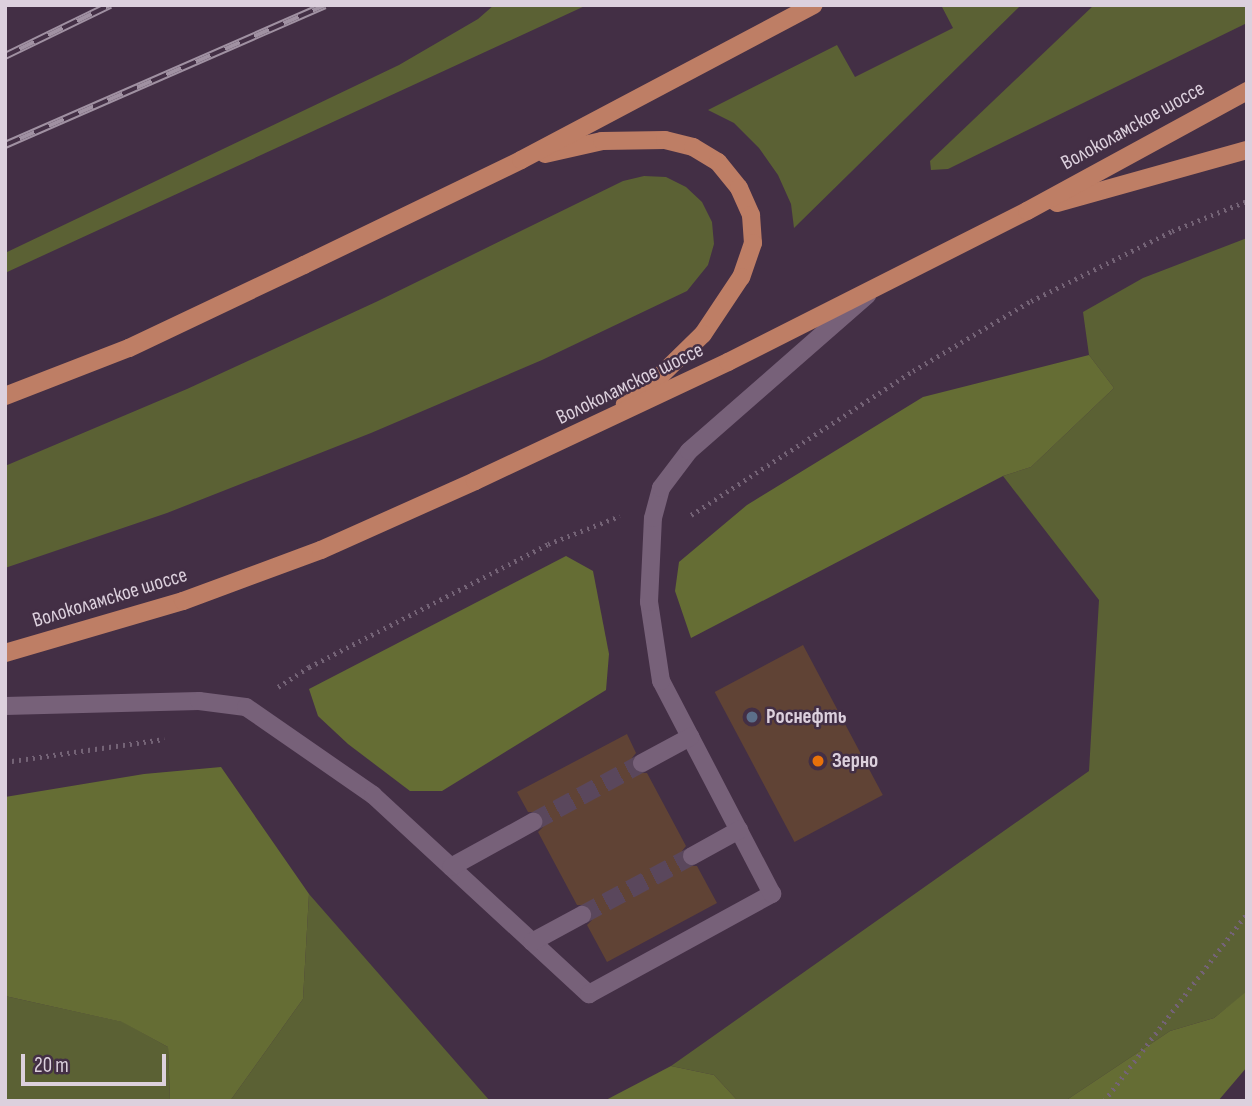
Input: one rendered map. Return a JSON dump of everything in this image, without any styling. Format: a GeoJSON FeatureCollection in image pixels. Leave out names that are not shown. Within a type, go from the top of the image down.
{"type":"FeatureCollection","features":[{"type":"Feature","properties":{"kind":"main road"},"geometry":{"type":"LineString","coordinates":[[5,396],[129,348],[521,160],[814,5]]}},
{"type":"Feature","properties":{"kind":"main road","name":"Волоколамское шоссе"},"geometry":{"type":"LineString","coordinates":[[5,653],[183,601],[321,550],[597,426],[1027,211],[1247,91]]}},
{"type":"Feature","properties":{"kind":"main road"},"geometry":{"type":"LineString","coordinates":[[521,160],[602,141],[665,140],[684,145],[718,162],[739,188],[751,215],[753,243],[741,277],[703,334],[657,379],[597,426]]}},
{"type":"Feature","properties":{"kind":"main road"},"geometry":{"type":"LineString","coordinates":[[1027,211],[1247,150]]}},
{"type":"Feature","properties":{"kind":"lane"},"geometry":{"type":"LineString","coordinates":[[5,706],[200,701],[247,707],[373,795],[589,994],[772,894],[661,681],[649,602],[653,518],[661,488],[689,452],[884,281]]}},
{"type":"Feature","properties":{"kind":"lane"},"geometry":{"type":"LineString","coordinates":[[642,764],[690,737]]}},
{"type":"Feature","properties":{"kind":"lane"},"geometry":{"type":"LineString","coordinates":[[451,867],[533,822]]}},
{"type":"Feature","properties":{"kind":"lane"},"geometry":{"type":"LineString","coordinates":[[692,856],[739,830]]}},
{"type":"Feature","properties":{"kind":"lane"},"geometry":{"type":"LineString","coordinates":[[532,942],[582,915]]}},
{"type":"Feature","properties":{"kind":"path"},"geometry":{"type":"LineString","coordinates":[[1104,1101],[1113,1093],[1247,913]]}},
{"type":"Feature","properties":{"kind":"green space"},"geometry":{"type":"Polygon","coordinates":[[[494,5],[587,5],[5,273],[5,253],[399,65],[478,19],[494,5]]]}},
{"type":"Feature","properties":{"kind":"green space"},"geometry":{"type":"Polygon","coordinates":[[[941,5],[1021,5],[794,228],[791,204],[778,175],[759,148],[734,123],[708,110],[837,45],[855,77],[953,28],[941,5]]]}},
{"type":"Feature","properties":{"kind":"green space"},"geometry":{"type":"Polygon","coordinates":[[[1094,5],[1247,5],[1247,23],[948,169],[931,170],[930,161],[1094,5]]]}},
{"type":"Feature","properties":{"kind":"green space"},"geometry":{"type":"Polygon","coordinates":[[[644,176],[666,177],[686,187],[702,202],[712,222],[714,244],[708,265],[687,291],[542,360],[371,433],[167,513],[5,568],[5,466],[187,389],[378,301],[623,181],[644,176]]]}},
{"type":"Feature","properties":{"kind":"green space"},"geometry":{"type":"Polygon","coordinates":[[[1247,238],[1247,992],[1214,1018],[1170,1031],[1065,1101],[738,1101],[714,1075],[671,1066],[1089,771],[1099,600],[1003,476],[1031,467],[1114,388],[1089,355],[1083,312],[1143,278],[1247,238]]]}},
{"type":"Feature","properties":{"kind":"green space"},"geometry":{"type":"Polygon","coordinates":[[[1089,355],[1114,388],[1031,467],[1003,476],[691,638],[675,591],[679,562],[747,505],[923,397],[1089,355]]]}},
{"type":"Feature","properties":{"kind":"green space"},"geometry":{"type":"Polygon","coordinates":[[[566,556],[593,571],[609,654],[606,690],[442,791],[410,791],[348,744],[318,716],[309,689],[566,556]]]}},
{"type":"Feature","properties":{"kind":"green space"},"geometry":{"type":"Polygon","coordinates":[[[221,767],[309,894],[303,999],[230,1101],[170,1101],[168,1047],[122,1022],[5,996],[5,797],[144,774],[221,767]]]}},
{"type":"Feature","properties":{"kind":"green space"},"geometry":{"type":"Polygon","coordinates":[[[309,894],[490,1101],[230,1101],[303,999],[309,894]]]}},
{"type":"Feature","properties":{"kind":"green space"},"geometry":{"type":"Polygon","coordinates":[[[1247,991],[1247,1067],[1218,1101],[1065,1101],[1170,1031],[1214,1018],[1247,991]]]}},
{"type":"Feature","properties":{"kind":"green space"},"geometry":{"type":"Polygon","coordinates":[[[5,996],[123,1022],[168,1047],[170,1101],[5,1101],[5,996]]]}},
{"type":"Feature","properties":{"kind":"green space"},"geometry":{"type":"Polygon","coordinates":[[[671,1066],[714,1075],[738,1101],[604,1101],[671,1066]]]}},
{"type":"Feature","properties":{"kind":"building"},"geometry":{"type":"Polygon","coordinates":[[[803,645],[883,795],[795,842],[715,692],[803,645]]]}},
{"type":"Feature","properties":{"kind":"building"},"geometry":{"type":"Polygon","coordinates":[[[627,734],[636,753],[632,758],[632,768],[637,773],[647,773],[686,846],[682,851],[682,861],[687,866],[697,866],[717,903],[607,962],[587,925],[592,920],[592,910],[587,905],[577,905],[538,832],[543,827],[543,817],[538,812],[528,812],[517,792],[627,734]]]}},
{"type":"Feature","properties":{"kind":"tunnel"},"geometry":{"type":"LineString","coordinates":[[533,822],[642,763]]}},
{"type":"Feature","properties":{"kind":"tunnel"},"geometry":{"type":"LineString","coordinates":[[582,915],[692,856]]}},
{"type":"Feature","properties":{"kind":"railway"},"geometry":{"type":"LineString","coordinates":[[5,56],[110,5]]}},
{"type":"Feature","properties":{"kind":"railway"},"geometry":{"type":"LineString","coordinates":[[5,145],[325,5]]}},
{"type":"Feature","properties":{"kind":"place","name":"Роснефть"},"geometry":{"type":"Point","coordinates":[752,717]}},
{"type":"Feature","properties":{"kind":"place","name":"Зерно"},"geometry":{"type":"Point","coordinates":[818,761]}}]}
